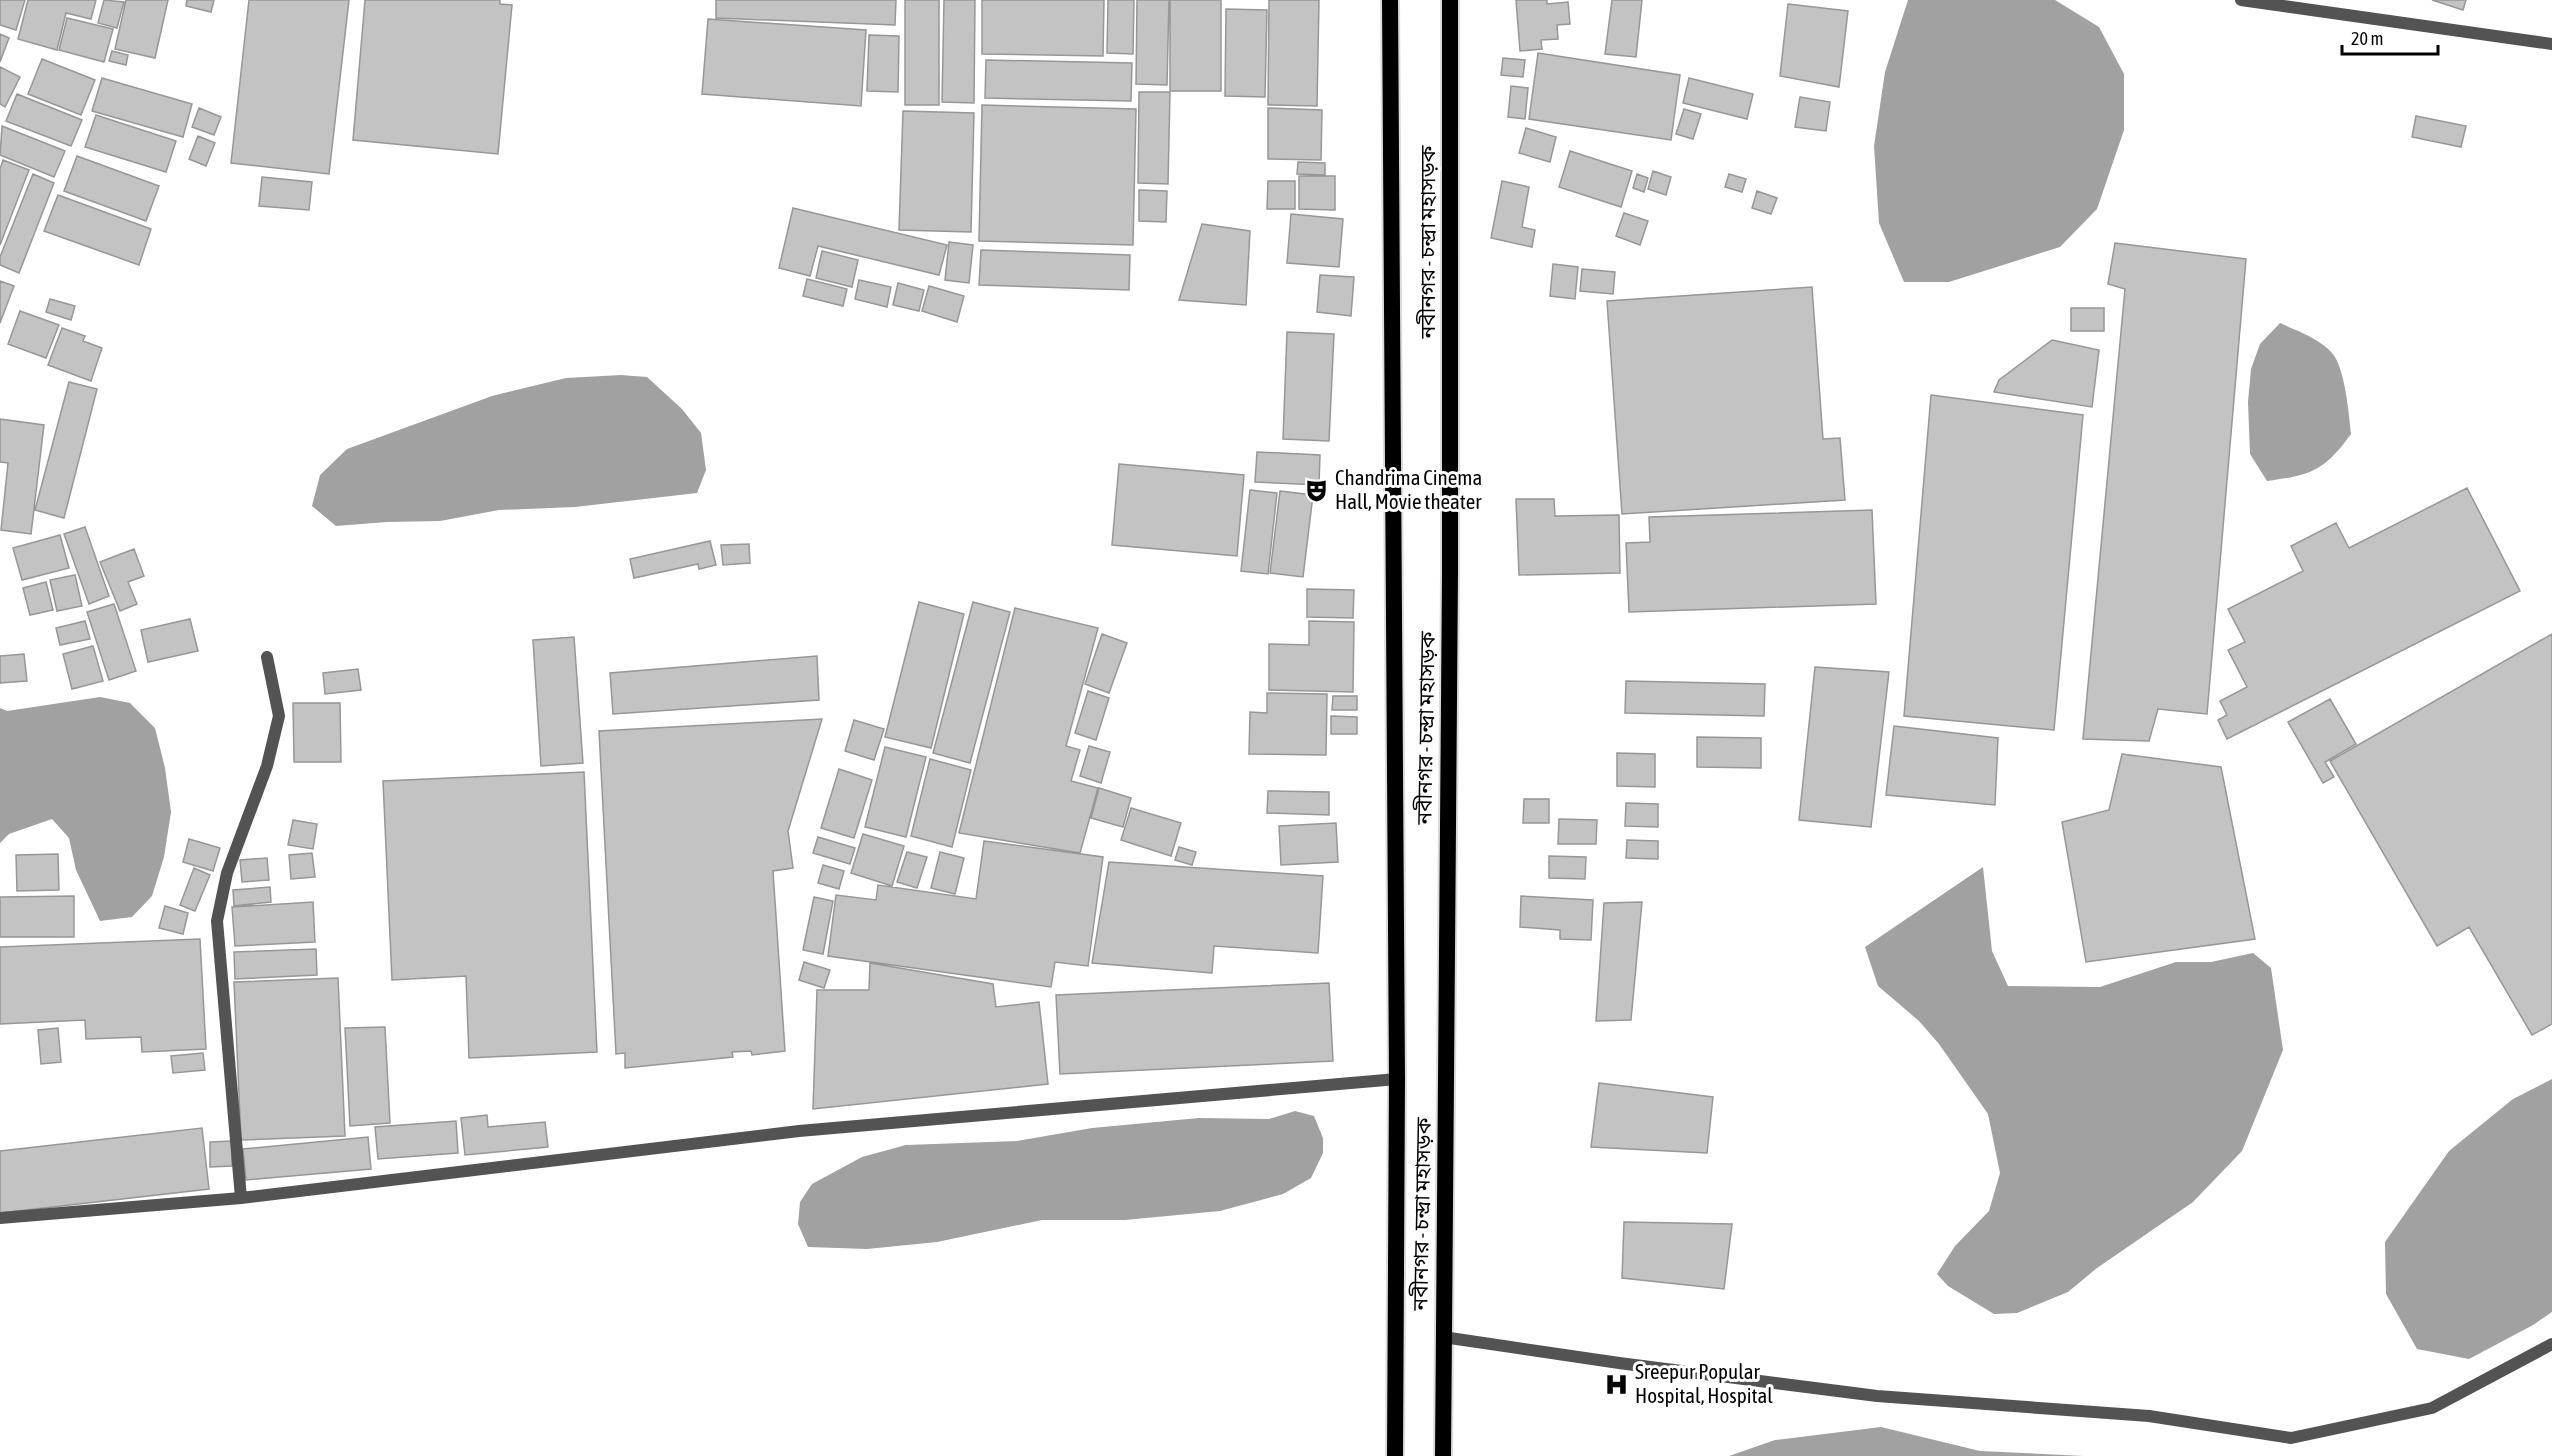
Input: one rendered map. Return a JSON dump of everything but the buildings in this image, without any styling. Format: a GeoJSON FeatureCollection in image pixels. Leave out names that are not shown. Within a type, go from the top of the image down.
{"type":"FeatureCollection","features":[{"type":"Feature","properties":{"kind":"highway","name":"নবীনগর - চন্দ্রা মহাসড়ক"},"geometry":{"type":"LineString","coordinates":[[1389,0],[1397,1079],[1395,1456]]}},
{"type":"Feature","properties":{"kind":"highway","name":"নবীনগর - চন্দ্রা মহাসড়ক"},"geometry":{"type":"LineString","coordinates":[[1443,1456],[1450,573],[1450,0]]}},
{"type":"Feature","properties":{"kind":"street"},"geometry":{"type":"LineString","coordinates":[[2241,0],[2552,44]]}},
{"type":"Feature","properties":{"kind":"street"},"geometry":{"type":"LineString","coordinates":[[241,1198],[217,921],[227,873],[267,766],[279,716],[267,657]]}},
{"type":"Feature","properties":{"kind":"street"},"geometry":{"type":"LineString","coordinates":[[0,1218],[241,1198],[799,1131],[1397,1079]]}},
{"type":"Feature","properties":{"kind":"street"},"geometry":{"type":"LineString","coordinates":[[1443,1337],[1619,1363],[1876,1396],[2149,1416],[2291,1438],[2432,1408],[2552,1344]]}},
{"type":"Feature","properties":{"kind":"shaded area"},"geometry":{"type":"Polygon","coordinates":[[[1908,0],[2055,0],[2099,27],[2124,74],[2124,130],[2097,209],[2060,247],[1949,282],[1904,282],[1879,223],[1874,146],[1885,72],[1908,0]]]}},
{"type":"Feature","properties":{"kind":"shaded area"},"geometry":{"type":"Polygon","coordinates":[[[2280,323],[2308,335],[2332,353],[2340,369],[2346,392],[2351,434],[2333,456],[2316,469],[2295,476],[2267,481],[2250,454],[2248,402],[2251,369],[2260,344],[2280,323]]]}},
{"type":"Feature","properties":{"kind":"shaded area"},"geometry":{"type":"Polygon","coordinates":[[[621,375],[647,377],[682,409],[701,433],[706,470],[697,493],[575,507],[499,510],[440,521],[336,526],[312,506],[320,475],[347,449],[492,396],[566,378],[621,375]]]}},
{"type":"Feature","properties":{"kind":"shaded area"},"geometry":{"type":"Polygon","coordinates":[[[100,697],[130,703],[155,728],[165,768],[171,812],[164,857],[152,896],[132,917],[100,921],[76,870],[69,838],[52,819],[9,834],[0,843],[0,708],[7,711],[100,697]]]}},
{"type":"Feature","properties":{"kind":"shaded area"},"geometry":{"type":"Polygon","coordinates":[[[1983,867],[1992,951],[2008,986],[2100,987],[2176,962],[2211,962],[2253,953],[2271,968],[2283,1050],[2242,1151],[2193,1202],[2097,1268],[2068,1292],[2017,1313],[1994,1314],[1948,1286],[1937,1274],[1955,1246],[1989,1211],[2000,1173],[1988,1114],[1939,1044],[1919,1021],[1878,986],[1865,947],[1983,867]]]}},
{"type":"Feature","properties":{"kind":"shaded area"},"geometry":{"type":"Polygon","coordinates":[[[2552,1079],[2552,1312],[2533,1325],[2469,1359],[2417,1349],[2386,1294],[2385,1242],[2449,1151],[2513,1099],[2552,1079]]]}},
{"type":"Feature","properties":{"kind":"shaded area"},"geometry":{"type":"Polygon","coordinates":[[[1295,1111],[1314,1116],[1323,1138],[1323,1153],[1311,1178],[1283,1194],[1220,1211],[1125,1220],[1042,1220],[937,1242],[867,1249],[808,1247],[798,1224],[800,1202],[812,1184],[862,1157],[906,1145],[1017,1141],[1092,1128],[1199,1118],[1269,1119],[1295,1111]]]}},
{"type":"Feature","properties":{"kind":"shaded area"},"geometry":{"type":"Polygon","coordinates":[[[1881,1427],[1980,1451],[2084,1456],[1729,1456],[1775,1440],[1881,1427]]]}},
{"type":"Feature","properties":{"kind":"place","name":"Chandrima Cinema Hall, Movie theater"},"geometry":{"type":"Point","coordinates":[1317,490]}},
{"type":"Feature","properties":{"kind":"place","name":"Sreepur Popular Hospital, Hospital"},"geometry":{"type":"Point","coordinates":[1617,1384]}}]}
